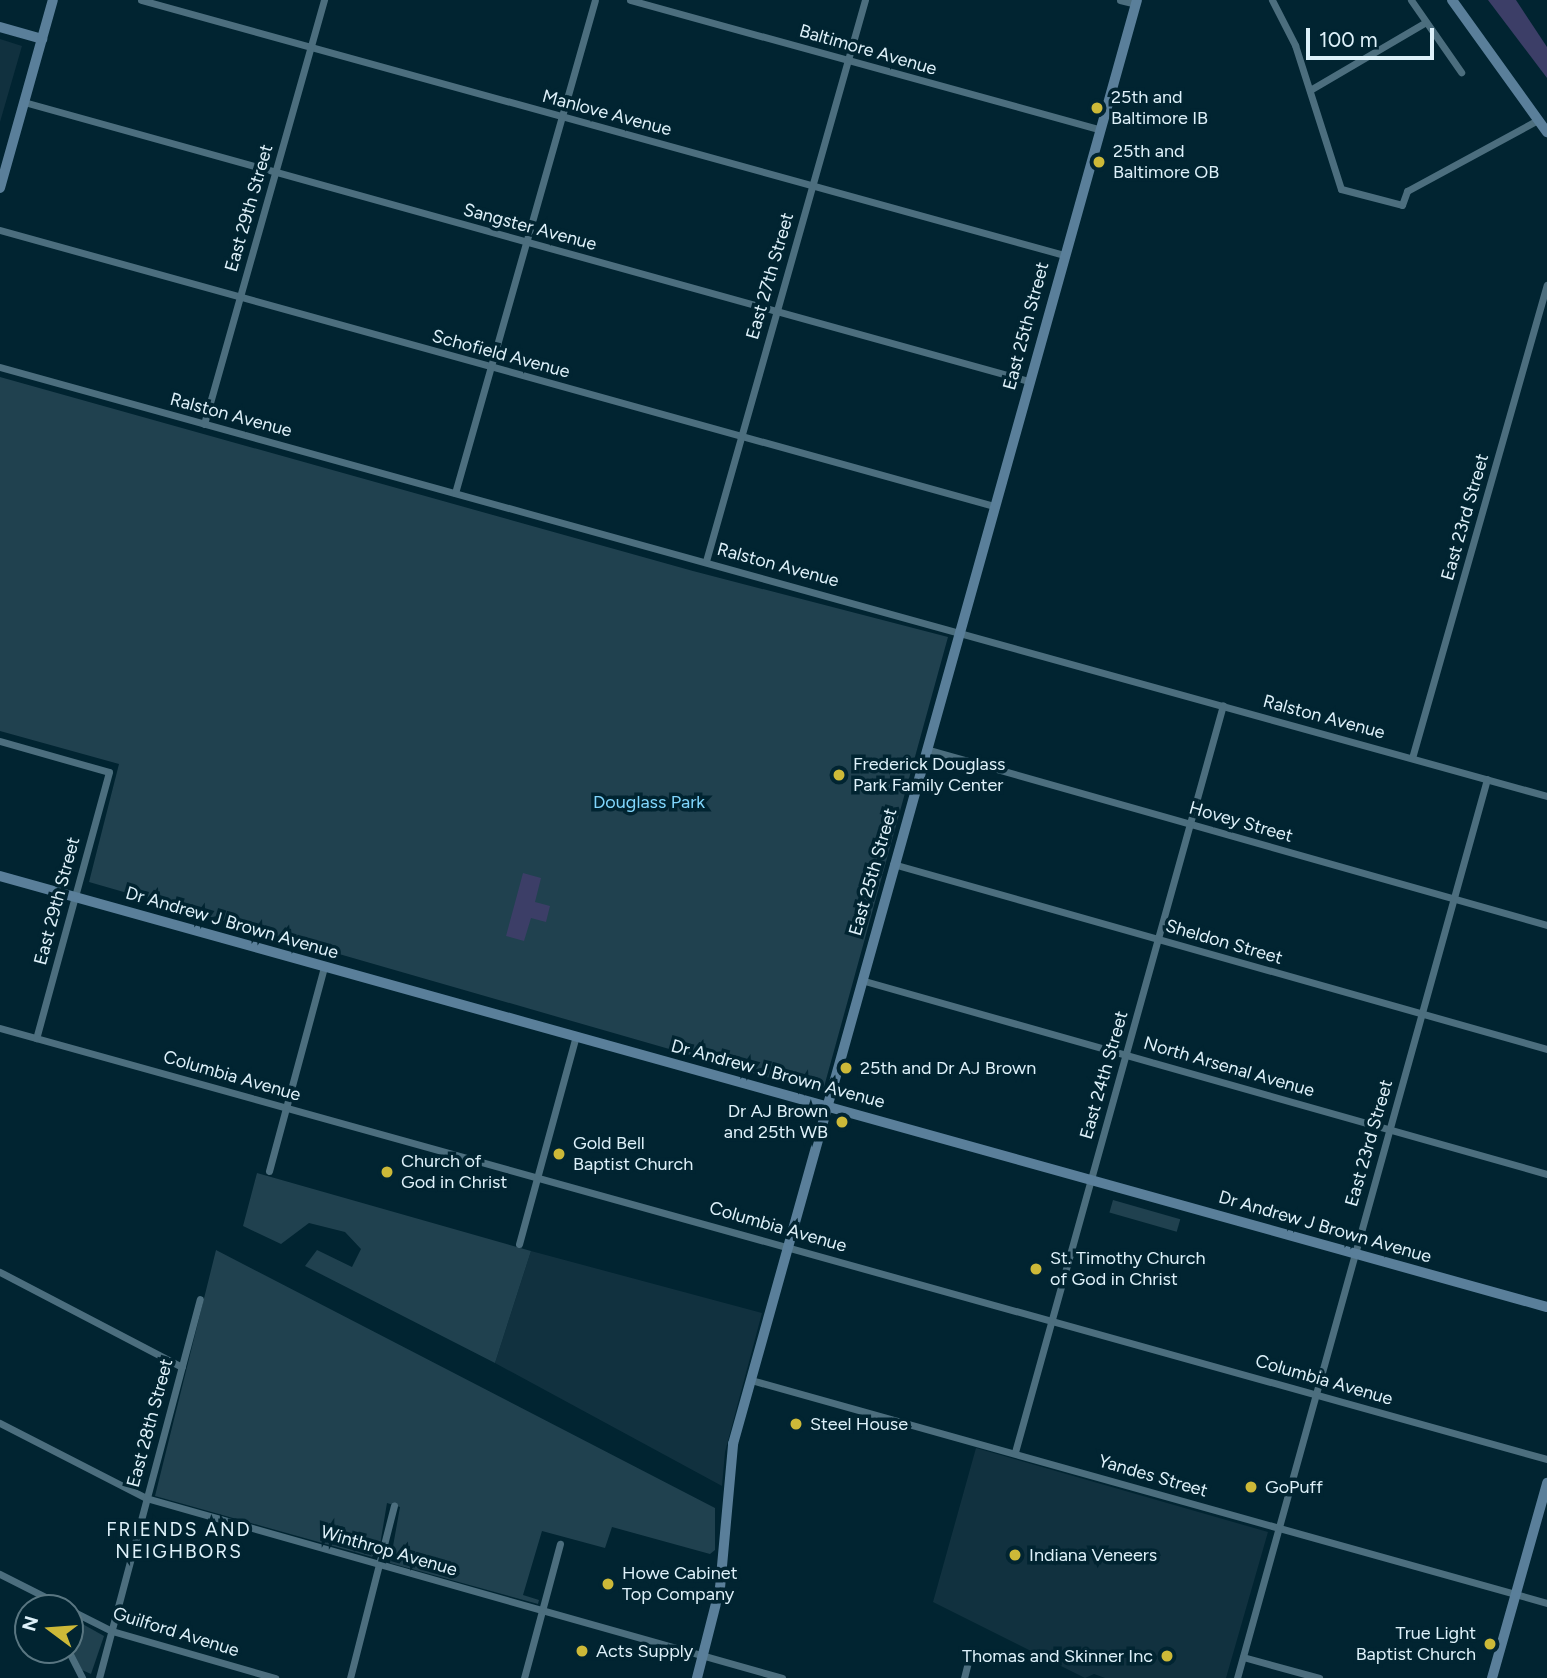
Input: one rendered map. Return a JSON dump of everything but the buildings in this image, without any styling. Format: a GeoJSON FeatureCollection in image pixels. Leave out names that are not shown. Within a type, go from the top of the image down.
{"type":"FeatureCollection","features":[{"type":"Feature","properties":{"kind":"main road"},"geometry":{"type":"LineString","coordinates":[[0,188],[53,0]]}},
{"type":"Feature","properties":{"kind":"main road"},"geometry":{"type":"LineString","coordinates":[[1452,0],[1547,132]]}},
{"type":"Feature","properties":{"kind":"main road","name":"East 25th Street"},"geometry":{"type":"LineString","coordinates":[[697,1678],[720,1588],[731,1454],[893,864],[1136,2]]}},
{"type":"Feature","properties":{"kind":"main road"},"geometry":{"type":"LineString","coordinates":[[0,27],[42,39]]}},
{"type":"Feature","properties":{"kind":"main road","name":"Dr Andrew J Brown Avenue"},"geometry":{"type":"LineString","coordinates":[[0,876],[1547,1307]]}},
{"type":"Feature","properties":{"kind":"main road"},"geometry":{"type":"LineString","coordinates":[[1492,1678],[1547,1483]]}},
{"type":"Feature","properties":{"kind":"street","name":"Manlove Avenue"},"geometry":{"type":"LineString","coordinates":[[141,0],[1064,255]]}},
{"type":"Feature","properties":{"kind":"street","name":"East 29th Street"},"geometry":{"type":"LineString","coordinates":[[204,424],[324,0]]}},
{"type":"Feature","properties":{"kind":"street"},"geometry":{"type":"LineString","coordinates":[[455,493],[595,0]]}},
{"type":"Feature","properties":{"kind":"street","name":"Baltimore Avenue"},"geometry":{"type":"LineString","coordinates":[[630,0],[1099,129]]}},
{"type":"Feature","properties":{"kind":"street","name":"East 27th Street"},"geometry":{"type":"LineString","coordinates":[[706,561],[865,0]]}},
{"type":"Feature","properties":{"kind":"street"},"geometry":{"type":"LineString","coordinates":[[1120,0],[1136,2]]}},
{"type":"Feature","properties":{"kind":"street"},"geometry":{"type":"LineString","coordinates":[[1272,0],[1295,45],[1341,189],[1402,205],[1407,191],[1538,120]]}},
{"type":"Feature","properties":{"kind":"street"},"geometry":{"type":"LineString","coordinates":[[1410,0],[1461,72]]}},
{"type":"Feature","properties":{"kind":"street"},"geometry":{"type":"LineString","coordinates":[[1310,90],[1426,22]]}},
{"type":"Feature","properties":{"kind":"street","name":"Sangster Avenue"},"geometry":{"type":"LineString","coordinates":[[24,102],[1029,381]]}},
{"type":"Feature","properties":{"kind":"street","name":"Schofield Avenue"},"geometry":{"type":"LineString","coordinates":[[0,230],[994,506]]}},
{"type":"Feature","properties":{"kind":"street","name":"East 23rd Street"},"geometry":{"type":"LineString","coordinates":[[1412,758],[1547,285]]}},
{"type":"Feature","properties":{"kind":"street","name":"Ralston Avenue"},"geometry":{"type":"LineString","coordinates":[[0,367],[1547,796]]}},
{"type":"Feature","properties":{"kind":"street","name":"East 24th Street"},"geometry":{"type":"LineString","coordinates":[[1015,1452],[1223,705]]}},
{"type":"Feature","properties":{"kind":"street","name":"East 29th Street"},"geometry":{"type":"LineString","coordinates":[[0,741],[109,772],[36,1038]]}},
{"type":"Feature","properties":{"kind":"street","name":"Hovey Street"},"geometry":{"type":"LineString","coordinates":[[926,749],[1547,925]]}},
{"type":"Feature","properties":{"kind":"street","name":"East 23rd Street"},"geometry":{"type":"LineString","coordinates":[[1237,1678],[1487,779]]}},
{"type":"Feature","properties":{"kind":"street","name":"Sheldon Street"},"geometry":{"type":"LineString","coordinates":[[893,864],[1547,1049]]}},
{"type":"Feature","properties":{"kind":"street"},"geometry":{"type":"LineString","coordinates":[[269,1171],[324,967]]}},
{"type":"Feature","properties":{"kind":"street","name":"North Arsenal Avenue"},"geometry":{"type":"LineString","coordinates":[[861,980],[1547,1174]]}},
{"type":"Feature","properties":{"kind":"street","name":"Columbia Avenue"},"geometry":{"type":"LineString","coordinates":[[0,1028],[1547,1459]]}},
{"type":"Feature","properties":{"kind":"street"},"geometry":{"type":"LineString","coordinates":[[519,1244],[535,1176],[576,1036]]}},
{"type":"Feature","properties":{"kind":"street"},"geometry":{"type":"LineString","coordinates":[[0,1272],[182,1367]]}},
{"type":"Feature","properties":{"kind":"street","name":"East 28th Street"},"geometry":{"type":"LineString","coordinates":[[99,1678],[200,1298]]}},
{"type":"Feature","properties":{"kind":"street","name":"Yandes Street"},"geometry":{"type":"LineString","coordinates":[[751,1380],[1547,1603]]}},
{"type":"Feature","properties":{"kind":"street","name":"Winthrop Avenue"},"geometry":{"type":"LineString","coordinates":[[0,1423],[146,1498],[782,1678]]}},
{"type":"Feature","properties":{"kind":"street"},"geometry":{"type":"LineString","coordinates":[[350,1678],[394,1506]]}},
{"type":"Feature","properties":{"kind":"street"},"geometry":{"type":"LineString","coordinates":[[524,1678],[560,1544]]}},
{"type":"Feature","properties":{"kind":"street","name":"Guilford Avenue"},"geometry":{"type":"LineString","coordinates":[[0,1574],[39,1594]]}},
{"type":"Feature","properties":{"kind":"street","name":"Guilford Avenue"},"geometry":{"type":"LineString","coordinates":[[84,1617],[111,1631],[275,1678]]}},
{"type":"Feature","properties":{"kind":"street"},"geometry":{"type":"LineString","coordinates":[[1242,1657],[1320,1678]]}},
{"type":"Feature","properties":{"kind":"street"},"geometry":{"type":"LineString","coordinates":[[964,1678],[969,1658]]}},
{"type":"Feature","properties":{"kind":"shaded area"},"geometry":{"type":"Polygon","coordinates":[[[0,39],[22,46],[0,122],[0,39]]]}},
{"type":"Feature","properties":{"kind":"shaded area"},"geometry":{"type":"Polygon","coordinates":[[[531,1251],[762,1313],[725,1452],[722,1486],[495,1363],[531,1251]]]}},
{"type":"Feature","properties":{"kind":"shaded area"},"geometry":{"type":"Polygon","coordinates":[[[976,1448],[1268,1532],[1226,1678],[1105,1678],[1094,1674],[1085,1678],[933,1602],[976,1448]]]}},
{"type":"Feature","properties":{"kind":"green space","name":"Douglass Park"},"geometry":{"type":"Polygon","coordinates":[[[0,377],[693,571],[948,637],[824,1087],[815,1091],[89,882],[119,764],[0,731],[0,377]]]}},
{"type":"Feature","properties":{"kind":"green space"},"geometry":{"type":"Polygon","coordinates":[[[257,1173],[531,1251],[495,1363],[305,1266],[317,1250],[352,1267],[361,1249],[345,1232],[309,1223],[281,1244],[243,1226],[257,1173]]]}},
{"type":"Feature","properties":{"kind":"green space"},"geometry":{"type":"Polygon","coordinates":[[[1113,1200],[1180,1219],[1177,1232],[1109,1212],[1113,1200]]]}},
{"type":"Feature","properties":{"kind":"green space"},"geometry":{"type":"Polygon","coordinates":[[[216,1250],[715,1508],[715,1550],[710,1554],[612,1527],[605,1548],[542,1531],[523,1595],[539,1600],[538,1604],[390,1563],[400,1507],[387,1503],[380,1545],[372,1557],[155,1496],[216,1250]]]}},
{"type":"Feature","properties":{"kind":"green space"},"geometry":{"type":"Polygon","coordinates":[[[84,1625],[104,1636],[91,1674],[82,1670],[79,1664],[84,1664],[84,1625]]]}},
{"type":"Feature","properties":{"kind":"water"},"geometry":{"type":"Polygon","coordinates":[[[1488,0],[1516,0],[1547,47],[1547,78],[1488,0]]]}},
{"type":"Feature","properties":{"kind":"water"},"geometry":{"type":"Polygon","coordinates":[[[523,873],[541,878],[535,902],[550,906],[546,922],[531,918],[524,941],[506,936],[523,873]]]}},
{"type":"Feature","properties":{"kind":"place","name":"25th and Baltimore IB"},"geometry":{"type":"Point","coordinates":[1097,108]}},
{"type":"Feature","properties":{"kind":"place","name":"25th and Baltimore OB"},"geometry":{"type":"Point","coordinates":[1099,162]}},
{"type":"Feature","properties":{"kind":"place","name":"Frederick Douglass Park Family Center"},"geometry":{"type":"Point","coordinates":[839,775]}},
{"type":"Feature","properties":{"kind":"place","name":"25th and Dr AJ Brown"},"geometry":{"type":"Point","coordinates":[846,1068]}},
{"type":"Feature","properties":{"kind":"place","name":"Dr AJ Brown and 25th WB"},"geometry":{"type":"Point","coordinates":[842,1122]}},
{"type":"Feature","properties":{"kind":"place","name":"Gold Bell Baptist Church"},"geometry":{"type":"Point","coordinates":[559,1154]}},
{"type":"Feature","properties":{"kind":"place","name":"Church of God in Christ"},"geometry":{"type":"Point","coordinates":[387,1172]}},
{"type":"Feature","properties":{"kind":"place","name":"St. Timothy Church of God in Christ"},"geometry":{"type":"Point","coordinates":[1036,1269]}},
{"type":"Feature","properties":{"kind":"place","name":"Steel House"},"geometry":{"type":"Point","coordinates":[796,1424]}},
{"type":"Feature","properties":{"kind":"place","name":"GoPuff"},"geometry":{"type":"Point","coordinates":[1251,1487]}},
{"type":"Feature","properties":{"kind":"place","name":"Indiana Veneers"},"geometry":{"type":"Point","coordinates":[1015,1555]}},
{"type":"Feature","properties":{"kind":"place","name":"Howe Cabinet Top Company"},"geometry":{"type":"Point","coordinates":[608,1584]}},
{"type":"Feature","properties":{"kind":"place","name":"True Light Baptist Church"},"geometry":{"type":"Point","coordinates":[1490,1644]}},
{"type":"Feature","properties":{"kind":"place","name":"Acts Supply"},"geometry":{"type":"Point","coordinates":[582,1651]}},
{"type":"Feature","properties":{"kind":"place","name":"Thomas and Skinner Inc"},"geometry":{"type":"Point","coordinates":[1167,1656]}},
{"type":"Feature","properties":{"kind":"district","name":"FRIENDS AND NEIGHBORS"},"geometry":{"type":"Point","coordinates":[179,1541]}}]}
